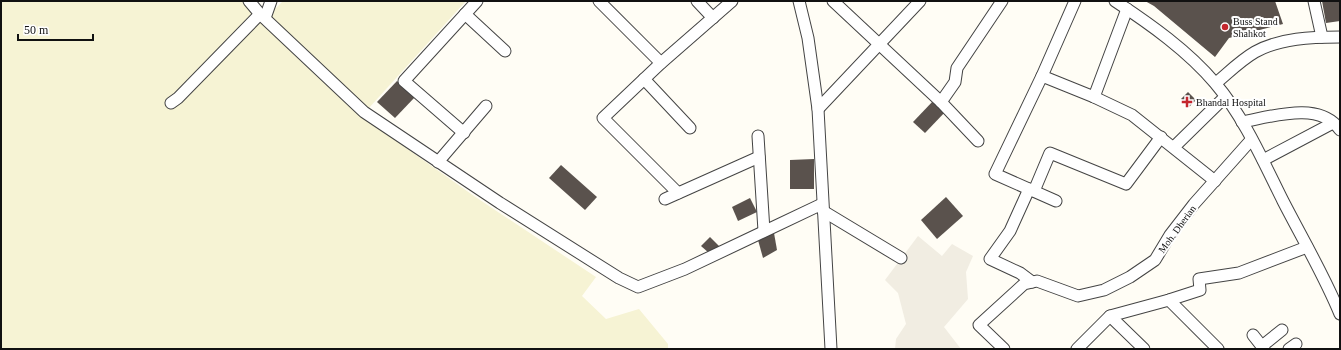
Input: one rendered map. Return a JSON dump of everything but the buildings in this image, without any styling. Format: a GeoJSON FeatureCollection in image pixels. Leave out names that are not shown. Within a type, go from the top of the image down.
{"type":"FeatureCollection","features":[{"type":"Feature","properties":{"kind":"street"},"geometry":{"type":"LineString","coordinates":[[249,1],[364,112],[438,162],[619,278],[638,287],[665,278],[764,231],[823,207]]}},
{"type":"Feature","properties":{"kind":"street"},"geometry":{"type":"LineString","coordinates":[[171,103],[263,16],[271,1]]}},
{"type":"Feature","properties":{"kind":"street"},"geometry":{"type":"LineString","coordinates":[[464,133],[404,81],[477,1]]}},
{"type":"Feature","properties":{"kind":"street"},"geometry":{"type":"LineString","coordinates":[[599,1],[661,63]]}},
{"type":"Feature","properties":{"kind":"street"},"geometry":{"type":"LineString","coordinates":[[697,1],[713,18]]}},
{"type":"Feature","properties":{"kind":"street"},"geometry":{"type":"LineString","coordinates":[[678,193],[603,118],[661,63],[732,1]]}},
{"type":"Feature","properties":{"kind":"street"},"geometry":{"type":"LineString","coordinates":[[799,1],[808,38],[818,109],[831,349]]}},
{"type":"Feature","properties":{"kind":"street"},"geometry":{"type":"LineString","coordinates":[[833,1],[880,43],[941,102],[978,141]]}},
{"type":"Feature","properties":{"kind":"street"},"geometry":{"type":"LineString","coordinates":[[818,109],[920,1]]}},
{"type":"Feature","properties":{"kind":"street"},"geometry":{"type":"LineString","coordinates":[[941,102],[955,82],[957,68],[1002,1]]}},
{"type":"Feature","properties":{"kind":"street"},"geometry":{"type":"LineString","coordinates":[[1056,201],[995,174],[1042,76],[1075,1]]}},
{"type":"Feature","properties":{"kind":"street"},"geometry":{"type":"LineString","coordinates":[[1115,1],[1173,44],[1216,83],[1242,122],[1340,314]]}},
{"type":"Feature","properties":{"kind":"street"},"geometry":{"type":"LineString","coordinates":[[1314,1],[1322,37]]}},
{"type":"Feature","properties":{"kind":"street"},"geometry":{"type":"LineString","coordinates":[[1094,97],[1127,9]]}},
{"type":"Feature","properties":{"kind":"street"},"geometry":{"type":"LineString","coordinates":[[465,14],[505,51]]}},
{"type":"Feature","properties":{"kind":"street"},"geometry":{"type":"LineString","coordinates":[[1216,83],[1255,52],[1279,43],[1312,37],[1340,37]]}},
{"type":"Feature","properties":{"kind":"street"},"geometry":{"type":"LineString","coordinates":[[1042,76],[1094,97],[1132,115],[1162,137],[1215,181]]}},
{"type":"Feature","properties":{"kind":"street"},"geometry":{"type":"LineString","coordinates":[[644,79],[690,128]]}},
{"type":"Feature","properties":{"kind":"street"},"geometry":{"type":"LineString","coordinates":[[1174,147],[1225,97]]}},
{"type":"Feature","properties":{"kind":"street"},"geometry":{"type":"LineString","coordinates":[[438,162],[486,106]]}},
{"type":"Feature","properties":{"kind":"street"},"geometry":{"type":"LineString","coordinates":[[1242,122],[1303,113],[1318,114],[1338,126]]}},
{"type":"Feature","properties":{"kind":"street"},"geometry":{"type":"LineString","coordinates":[[1262,160],[1338,126]]}},
{"type":"Feature","properties":{"kind":"street"},"geometry":{"type":"LineString","coordinates":[[758,136],[764,231]]}},
{"type":"Feature","properties":{"kind":"street"},"geometry":{"type":"LineString","coordinates":[[1032,282],[1020,273],[990,259],[1010,231],[1050,153],[1126,184],[1162,137]]}},
{"type":"Feature","properties":{"kind":"street","name":"Moh. Dherian"},"geometry":{"type":"LineString","coordinates":[[1032,282],[1037,281],[1078,296],[1104,290],[1130,277],[1155,260],[1170,235],[1251,140]]}},
{"type":"Feature","properties":{"kind":"street"},"geometry":{"type":"LineString","coordinates":[[665,199],[759,156]]}},
{"type":"Feature","properties":{"kind":"street"},"geometry":{"type":"LineString","coordinates":[[823,207],[901,258]]}},
{"type":"Feature","properties":{"kind":"street"},"geometry":{"type":"LineString","coordinates":[[1077,349],[1110,316],[1200,290],[1199,279],[1240,272],[1307,247]]}},
{"type":"Feature","properties":{"kind":"street"},"geometry":{"type":"LineString","coordinates":[[1004,349],[979,326],[1024,284],[1032,282]]}},
{"type":"Feature","properties":{"kind":"street"},"geometry":{"type":"LineString","coordinates":[[1169,300],[1218,349]]}},
{"type":"Feature","properties":{"kind":"street"},"geometry":{"type":"LineString","coordinates":[[1110,316],[1144,349]]}},
{"type":"Feature","properties":{"kind":"street"},"geometry":{"type":"LineString","coordinates":[[1253,335],[1263,348],[1282,330]]}},
{"type":"Feature","properties":{"kind":"shaded area"},"geometry":{"type":"Polygon","coordinates":[[[1,1],[244,1],[361,116],[474,196],[596,277],[582,296],[606,319],[639,309],[668,344],[668,349],[1,349],[1,1]]]}},
{"type":"Feature","properties":{"kind":"shaded area"},"geometry":{"type":"Polygon","coordinates":[[[283,1],[466,1],[368,109],[266,18],[283,1]]]}},
{"type":"Feature","properties":{"kind":"shaded area"},"geometry":{"type":"Polygon","coordinates":[[[918,236],[942,256],[952,244],[973,256],[966,272],[968,299],[944,327],[961,349],[895,349],[896,339],[906,324],[898,293],[885,280],[918,236]]]}},
{"type":"Feature","properties":{"kind":"place","name":"Buss Stand Shahkot"},"geometry":{"type":"Point","coordinates":[1225,27]}},
{"type":"Feature","properties":{"kind":"place","name":"Bhandal Hospital"},"geometry":{"type":"Point","coordinates":[1187,102]}}]}
